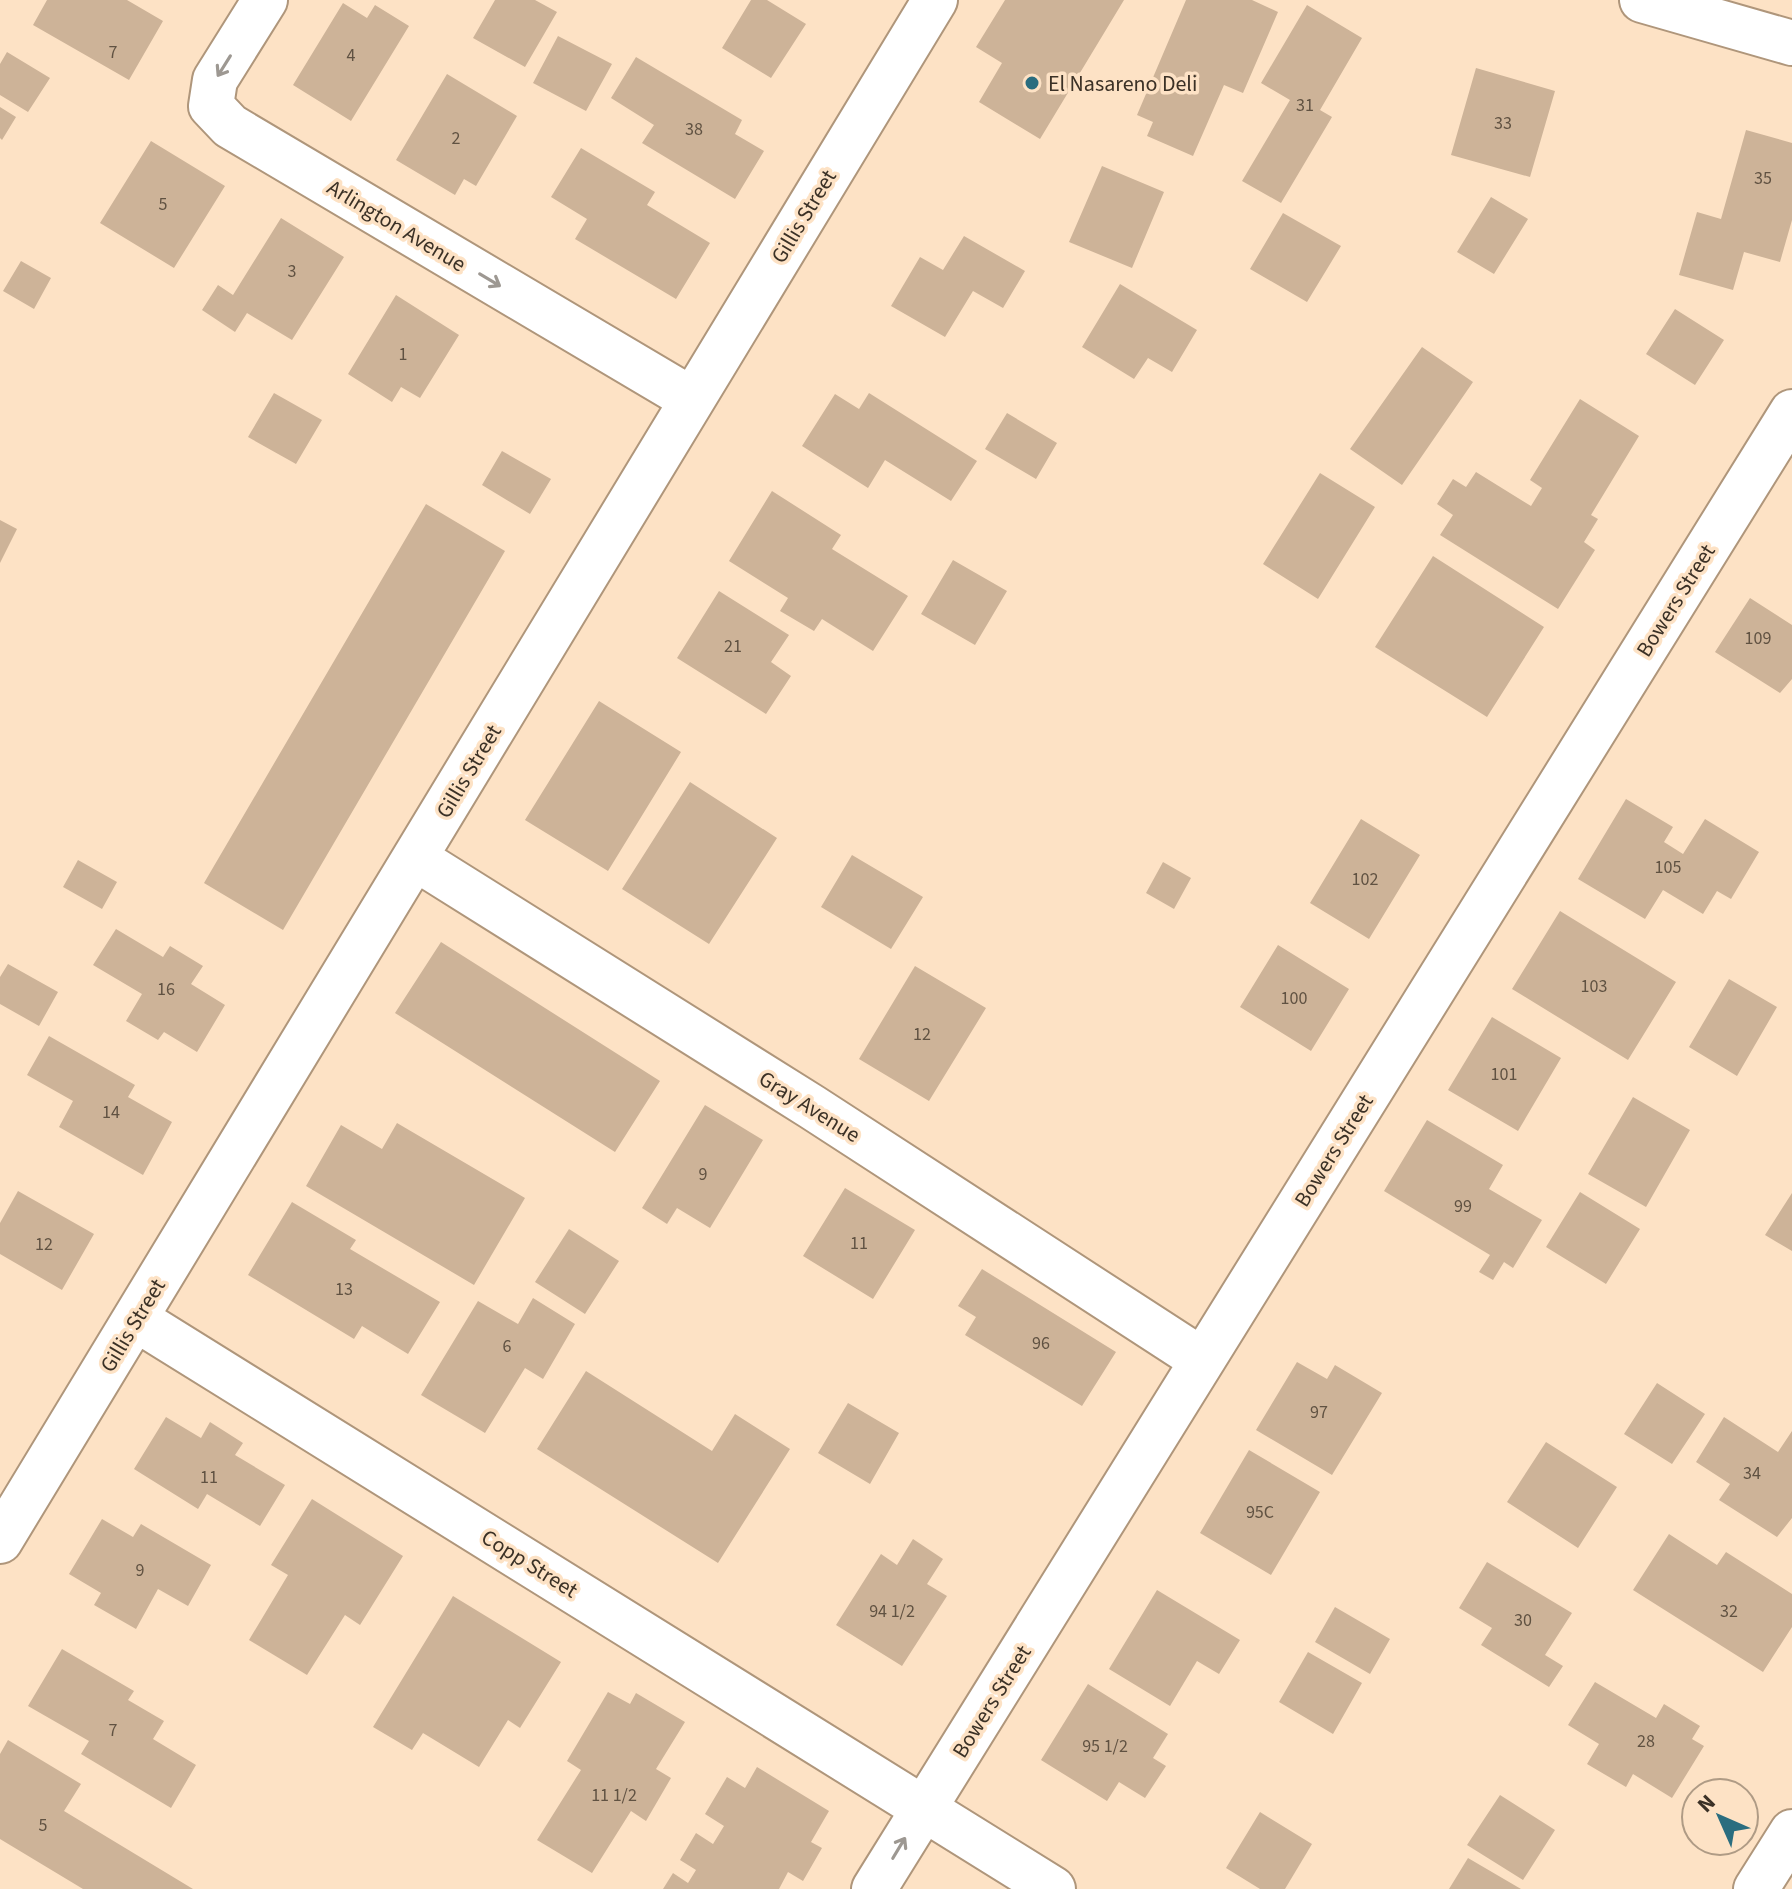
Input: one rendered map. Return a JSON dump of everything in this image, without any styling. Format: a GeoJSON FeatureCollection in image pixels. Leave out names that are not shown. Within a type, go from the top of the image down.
{"type":"FeatureCollection","features":[{"type":"Feature","properties":{"kind":"street","name":"Arlington Avenue"},"geometry":{"type":"LineString","coordinates":[[265,0],[215,80],[211,106],[230,126],[691,399]]}},
{"type":"Feature","properties":{"kind":"street","name":"Gillis Street"},"geometry":{"type":"LineString","coordinates":[[0,1541],[935,0]]}},
{"type":"Feature","properties":{"kind":"street"},"geometry":{"type":"LineString","coordinates":[[1642,0],[1792,43]]}},
{"type":"Feature","properties":{"kind":"street","name":"Bowers Street"},"geometry":{"type":"LineString","coordinates":[[874,1889],[1792,412]]}},
{"type":"Feature","properties":{"kind":"street","name":"Gray Avenue"},"geometry":{"type":"LineString","coordinates":[[415,858],[812,1107],[1202,1360]]}},
{"type":"Feature","properties":{"kind":"street","name":"Copp Street"},"geometry":{"type":"LineString","coordinates":[[136,1319],[1053,1889]]}},
{"type":"Feature","properties":{"kind":"street"},"geometry":{"type":"LineString","coordinates":[[1756,1889],[1792,1832]]}},
{"type":"Feature","properties":{"kind":"building"},"geometry":{"type":"Polygon","coordinates":[[[47,0],[127,0],[163,21],[129,80],[33,25],[47,0]]]}},
{"type":"Feature","properties":{"kind":"building"},"geometry":{"type":"Polygon","coordinates":[[[495,0],[535,0],[557,12],[525,67],[473,38],[495,0]]]}},
{"type":"Feature","properties":{"kind":"building"},"geometry":{"type":"Polygon","coordinates":[[[751,0],[767,0],[806,24],[771,78],[722,48],[751,0]]]}},
{"type":"Feature","properties":{"kind":"building","name":"El Nasareno Deli"},"geometry":{"type":"Polygon","coordinates":[[[1005,0],[1124,0],[1040,139],[979,102],[1002,63],[976,47],[1005,0]]]}},
{"type":"Feature","properties":{"kind":"building"},"geometry":{"type":"Polygon","coordinates":[[[1186,0],[1252,0],[1278,12],[1243,93],[1224,85],[1193,156],[1147,136],[1153,122],[1137,115],[1186,0]]]}},
{"type":"Feature","properties":{"kind":"building"},"geometry":{"type":"Polygon","coordinates":[[[343,3],[367,18],[375,5],[409,26],[351,121],[293,85],[343,3]]]}},
{"type":"Feature","properties":{"kind":"building"},"geometry":{"type":"Polygon","coordinates":[[[1307,5],[1362,38],[1320,110],[1332,117],[1281,203],[1242,181],[1290,100],[1261,83],[1307,5]]]}},
{"type":"Feature","properties":{"kind":"building"},"geometry":{"type":"Polygon","coordinates":[[[558,36],[612,64],[586,111],[533,83],[558,36]]]}},
{"type":"Feature","properties":{"kind":"building"},"geometry":{"type":"Polygon","coordinates":[[[7,52],[50,78],[28,112],[0,95],[0,64],[7,52]]]}},
{"type":"Feature","properties":{"kind":"building"},"geometry":{"type":"Polygon","coordinates":[[[636,57],[742,120],[735,134],[764,151],[735,199],[642,143],[654,125],[611,98],[636,57]]]}},
{"type":"Feature","properties":{"kind":"building"},"geometry":{"type":"Polygon","coordinates":[[[1476,68],[1555,91],[1530,177],[1451,155],[1476,68]]]}},
{"type":"Feature","properties":{"kind":"building"},"geometry":{"type":"Polygon","coordinates":[[[447,74],[517,116],[476,186],[464,179],[455,195],[396,160],[447,74]]]}},
{"type":"Feature","properties":{"kind":"building"},"geometry":{"type":"Polygon","coordinates":[[[0,107],[16,117],[2,140],[0,138],[0,107]]]}},
{"type":"Feature","properties":{"kind":"building"},"geometry":{"type":"Polygon","coordinates":[[[1746,130],[1792,143],[1792,220],[1780,262],[1744,252],[1733,290],[1679,275],[1697,212],[1721,219],[1746,130]]]}},
{"type":"Feature","properties":{"kind":"building"},"geometry":{"type":"Polygon","coordinates":[[[151,141],[225,186],[174,268],[100,223],[151,141]]]}},
{"type":"Feature","properties":{"kind":"building"},"geometry":{"type":"Polygon","coordinates":[[[581,148],[655,192],[647,205],[710,243],[676,299],[575,239],[587,219],[551,197],[581,148]]]}},
{"type":"Feature","properties":{"kind":"building"},"geometry":{"type":"Polygon","coordinates":[[[1102,166],[1164,192],[1132,268],[1069,242],[1102,166]]]}},
{"type":"Feature","properties":{"kind":"building"},"geometry":{"type":"Polygon","coordinates":[[[1491,197],[1528,219],[1494,274],[1457,252],[1491,197]]]}},
{"type":"Feature","properties":{"kind":"building"},"geometry":{"type":"Polygon","coordinates":[[[1283,213],[1341,246],[1307,302],[1250,269],[1283,213]]]}},
{"type":"Feature","properties":{"kind":"building"},"geometry":{"type":"Polygon","coordinates":[[[281,218],[344,257],[292,340],[247,313],[235,332],[202,310],[218,285],[233,295],[281,218]]]}},
{"type":"Feature","properties":{"kind":"building"},"geometry":{"type":"Polygon","coordinates":[[[964,236],[1025,271],[1003,308],[973,291],[945,337],[891,306],[920,257],[943,270],[964,236]]]}},
{"type":"Feature","properties":{"kind":"building"},"geometry":{"type":"Polygon","coordinates":[[[21,261],[51,278],[34,309],[3,291],[21,261]]]}},
{"type":"Feature","properties":{"kind":"building"},"geometry":{"type":"Polygon","coordinates":[[[1120,284],[1197,330],[1172,372],[1148,358],[1134,379],[1082,347],[1120,284]]]}},
{"type":"Feature","properties":{"kind":"building"},"geometry":{"type":"Polygon","coordinates":[[[396,295],[459,335],[420,398],[401,387],[392,402],[348,374],[396,295]]]}},
{"type":"Feature","properties":{"kind":"building"},"geometry":{"type":"Polygon","coordinates":[[[1675,309],[1724,340],[1695,385],[1646,354],[1675,309]]]}},
{"type":"Feature","properties":{"kind":"building"},"geometry":{"type":"Polygon","coordinates":[[[1422,347],[1473,382],[1402,485],[1350,449],[1422,347]]]}},
{"type":"Feature","properties":{"kind":"building"},"geometry":{"type":"Polygon","coordinates":[[[274,393],[322,420],[296,464],[248,437],[274,393]]]}},
{"type":"Feature","properties":{"kind":"building"},"geometry":{"type":"Polygon","coordinates":[[[869,393],[977,461],[951,501],[885,460],[868,488],[802,446],[835,394],[859,409],[869,393]]]}},
{"type":"Feature","properties":{"kind":"building"},"geometry":{"type":"Polygon","coordinates":[[[1580,399],[1639,436],[1591,515],[1598,519],[1584,542],[1595,550],[1558,609],[1440,535],[1453,515],[1437,504],[1453,479],[1466,487],[1476,472],[1531,506],[1542,488],[1530,480],[1580,399]]]}},
{"type":"Feature","properties":{"kind":"building"},"geometry":{"type":"Polygon","coordinates":[[[1007,413],[1057,443],[1036,479],[985,449],[1007,413]]]}},
{"type":"Feature","properties":{"kind":"building"},"geometry":{"type":"Polygon","coordinates":[[[502,451],[551,479],[530,514],[482,485],[502,451]]]}},
{"type":"Feature","properties":{"kind":"building"},"geometry":{"type":"Polygon","coordinates":[[[1320,473],[1375,507],[1318,599],[1263,564],[1320,473]]]}},
{"type":"Feature","properties":{"kind":"building"},"geometry":{"type":"Polygon","coordinates":[[[772,491],[841,535],[832,549],[908,596],[873,651],[822,619],[814,631],[780,611],[788,598],[729,561],[772,491]]]}},
{"type":"Feature","properties":{"kind":"building"},"geometry":{"type":"Polygon","coordinates":[[[426,504],[505,551],[283,930],[204,883],[426,504]]]}},
{"type":"Feature","properties":{"kind":"building"},"geometry":{"type":"Polygon","coordinates":[[[0,520],[17,529],[0,563],[0,520]]]}},
{"type":"Feature","properties":{"kind":"building"},"geometry":{"type":"Polygon","coordinates":[[[1433,556],[1544,627],[1487,717],[1375,647],[1433,556]]]}},
{"type":"Feature","properties":{"kind":"building"},"geometry":{"type":"Polygon","coordinates":[[[953,560],[1007,591],[975,645],[921,614],[953,560]]]}},
{"type":"Feature","properties":{"kind":"building"},"geometry":{"type":"Polygon","coordinates":[[[719,591],[789,635],[771,662],[791,676],[766,714],[677,658],[719,591]]]}},
{"type":"Feature","properties":{"kind":"building"},"geometry":{"type":"Polygon","coordinates":[[[1750,598],[1792,625],[1792,679],[1780,693],[1715,652],[1750,598]]]}},
{"type":"Feature","properties":{"kind":"building"},"geometry":{"type":"Polygon","coordinates":[[[599,701],[681,752],[608,871],[525,820],[599,701]]]}},
{"type":"Feature","properties":{"kind":"building"},"geometry":{"type":"Polygon","coordinates":[[[690,782],[777,838],[709,944],[622,889],[690,782]]]}},
{"type":"Feature","properties":{"kind":"building"},"geometry":{"type":"Polygon","coordinates":[[[1626,799],[1673,827],[1664,842],[1683,854],[1705,819],[1759,852],[1731,899],[1717,891],[1703,914],[1663,890],[1645,919],[1578,879],[1626,799]]]}},
{"type":"Feature","properties":{"kind":"building"},"geometry":{"type":"Polygon","coordinates":[[[1361,819],[1420,855],[1369,939],[1310,903],[1361,819]]]}},
{"type":"Feature","properties":{"kind":"building"},"geometry":{"type":"Polygon","coordinates":[[[852,855],[923,897],[891,949],[821,907],[852,855]]]}},
{"type":"Feature","properties":{"kind":"building"},"geometry":{"type":"Polygon","coordinates":[[[78,860],[117,882],[102,909],[63,887],[78,860]]]}},
{"type":"Feature","properties":{"kind":"building"},"geometry":{"type":"Polygon","coordinates":[[[1163,862],[1191,878],[1174,909],[1146,893],[1163,862]]]}},
{"type":"Feature","properties":{"kind":"building"},"geometry":{"type":"Polygon","coordinates":[[[1560,911],[1676,982],[1628,1060],[1512,989],[1560,911]]]}},
{"type":"Feature","properties":{"kind":"building"},"geometry":{"type":"Polygon","coordinates":[[[116,929],[163,957],[170,946],[203,966],[191,984],[225,1005],[197,1052],[164,1032],[158,1040],[126,1021],[142,994],[93,965],[116,929]]]}},
{"type":"Feature","properties":{"kind":"building"},"geometry":{"type":"Polygon","coordinates":[[[441,942],[660,1081],[615,1152],[395,1013],[441,942]]]}},
{"type":"Feature","properties":{"kind":"building"},"geometry":{"type":"Polygon","coordinates":[[[1278,945],[1349,989],[1311,1051],[1240,1007],[1278,945]]]}},
{"type":"Feature","properties":{"kind":"building"},"geometry":{"type":"Polygon","coordinates":[[[8,964],[58,992],[39,1026],[0,1004],[0,977],[8,964]]]}},
{"type":"Feature","properties":{"kind":"building"},"geometry":{"type":"Polygon","coordinates":[[[915,966],[986,1008],[929,1101],[859,1059],[915,966]]]}},
{"type":"Feature","properties":{"kind":"building"},"geometry":{"type":"Polygon","coordinates":[[[1729,979],[1777,1007],[1737,1076],[1689,1047],[1729,979]]]}},
{"type":"Feature","properties":{"kind":"building"},"geometry":{"type":"Polygon","coordinates":[[[1492,1017],[1561,1058],[1518,1131],[1448,1090],[1492,1017]]]}},
{"type":"Feature","properties":{"kind":"building"},"geometry":{"type":"Polygon","coordinates":[[[49,1036],[135,1085],[128,1097],[172,1122],[143,1175],[59,1127],[73,1101],[27,1075],[49,1036]]]}},
{"type":"Feature","properties":{"kind":"building"},"geometry":{"type":"Polygon","coordinates":[[[1633,1097],[1690,1130],[1646,1207],[1588,1174],[1633,1097]]]}},
{"type":"Feature","properties":{"kind":"building"},"geometry":{"type":"Polygon","coordinates":[[[705,1105],[763,1140],[710,1228],[677,1208],[667,1224],[642,1208],[705,1105]]]}},
{"type":"Feature","properties":{"kind":"building"},"geometry":{"type":"Polygon","coordinates":[[[1427,1120],[1503,1165],[1489,1189],[1542,1220],[1513,1268],[1504,1262],[1493,1280],[1479,1272],[1490,1255],[1384,1191],[1427,1120]]]}},
{"type":"Feature","properties":{"kind":"building"},"geometry":{"type":"Polygon","coordinates":[[[397,1123],[525,1198],[474,1285],[306,1186],[341,1125],[382,1149],[397,1123]]]}},
{"type":"Feature","properties":{"kind":"building"},"geometry":{"type":"Polygon","coordinates":[[[845,1188],[915,1230],[873,1299],[803,1256],[845,1188]]]}},
{"type":"Feature","properties":{"kind":"building"},"geometry":{"type":"Polygon","coordinates":[[[18,1191],[94,1234],[62,1290],[0,1254],[0,1223],[18,1191]]]}},
{"type":"Feature","properties":{"kind":"building"},"geometry":{"type":"Polygon","coordinates":[[[1580,1192],[1640,1229],[1606,1284],[1546,1247],[1580,1192]]]}},
{"type":"Feature","properties":{"kind":"building"},"geometry":{"type":"Polygon","coordinates":[[[1792,1193],[1792,1251],[1765,1235],[1792,1193]]]}},
{"type":"Feature","properties":{"kind":"building"},"geometry":{"type":"Polygon","coordinates":[[[292,1202],[356,1240],[350,1249],[440,1302],[408,1354],[362,1326],[354,1339],[248,1275],[292,1202]]]}},
{"type":"Feature","properties":{"kind":"building"},"geometry":{"type":"Polygon","coordinates":[[[569,1229],[619,1261],[585,1314],[535,1282],[569,1229]]]}},
{"type":"Feature","properties":{"kind":"building"},"geometry":{"type":"Polygon","coordinates":[[[982,1269],[1116,1352],[1082,1406],[965,1335],[976,1317],[958,1306],[982,1269]]]}},
{"type":"Feature","properties":{"kind":"building"},"geometry":{"type":"Polygon","coordinates":[[[533,1298],[575,1324],[543,1379],[525,1368],[485,1433],[421,1395],[478,1301],[518,1324],[533,1298]]]}},
{"type":"Feature","properties":{"kind":"building"},"geometry":{"type":"Polygon","coordinates":[[[1297,1362],[1327,1379],[1335,1365],[1382,1393],[1332,1475],[1256,1430],[1297,1362]]]}},
{"type":"Feature","properties":{"kind":"building"},"geometry":{"type":"Polygon","coordinates":[[[586,1371],[712,1451],[735,1414],[790,1449],[718,1563],[537,1449],[586,1371]]]}},
{"type":"Feature","properties":{"kind":"building"},"geometry":{"type":"Polygon","coordinates":[[[1657,1383],[1705,1414],[1672,1464],[1624,1434],[1657,1383]]]}},
{"type":"Feature","properties":{"kind":"building"},"geometry":{"type":"Polygon","coordinates":[[[848,1403],[899,1433],[870,1484],[818,1453],[848,1403]]]}},
{"type":"Feature","properties":{"kind":"building"},"geometry":{"type":"Polygon","coordinates":[[[166,1417],[201,1438],[210,1422],[243,1443],[235,1455],[285,1485],[260,1526],[207,1494],[198,1509],[134,1469],[166,1417]]]}},
{"type":"Feature","properties":{"kind":"building"},"geometry":{"type":"Polygon","coordinates":[[[1724,1417],[1778,1452],[1792,1431],[1792,1518],[1777,1537],[1719,1500],[1730,1484],[1696,1462],[1724,1417]]]}},
{"type":"Feature","properties":{"kind":"building"},"geometry":{"type":"Polygon","coordinates":[[[1546,1442],[1617,1487],[1578,1548],[1507,1502],[1546,1442]]]}},
{"type":"Feature","properties":{"kind":"building"},"geometry":{"type":"Polygon","coordinates":[[[1249,1450],[1320,1492],[1271,1575],[1200,1533],[1249,1450]]]}},
{"type":"Feature","properties":{"kind":"building"},"geometry":{"type":"Polygon","coordinates":[[[312,1499],[403,1556],[360,1625],[345,1615],[307,1675],[249,1640],[288,1575],[271,1565],[312,1499]]]}},
{"type":"Feature","properties":{"kind":"building"},"geometry":{"type":"Polygon","coordinates":[[[102,1519],[133,1537],[141,1524],[211,1565],[188,1606],[158,1589],[136,1629],[94,1605],[101,1593],[69,1574],[102,1519]]]}},
{"type":"Feature","properties":{"kind":"building"},"geometry":{"type":"Polygon","coordinates":[[[1669,1534],[1717,1565],[1726,1552],[1792,1594],[1792,1627],[1763,1672],[1633,1590],[1669,1534]]]}},
{"type":"Feature","properties":{"kind":"building"},"geometry":{"type":"Polygon","coordinates":[[[913,1539],[943,1559],[927,1584],[947,1596],[902,1666],[836,1625],[881,1554],[897,1565],[913,1539]]]}},
{"type":"Feature","properties":{"kind":"building"},"geometry":{"type":"Polygon","coordinates":[[[1487,1562],[1572,1613],[1545,1655],[1563,1666],[1549,1687],[1481,1645],[1492,1628],[1459,1608],[1487,1562]]]}},
{"type":"Feature","properties":{"kind":"building"},"geometry":{"type":"Polygon","coordinates":[[[1157,1590],[1240,1640],[1219,1674],[1197,1661],[1170,1706],[1109,1669],[1157,1590]]]}},
{"type":"Feature","properties":{"kind":"building"},"geometry":{"type":"Polygon","coordinates":[[[453,1596],[561,1662],[520,1728],[508,1720],[479,1767],[423,1733],[412,1750],[373,1727],[453,1596]]]}},
{"type":"Feature","properties":{"kind":"building"},"geometry":{"type":"Polygon","coordinates":[[[1335,1607],[1390,1639],[1370,1674],[1315,1642],[1335,1607]]]}},
{"type":"Feature","properties":{"kind":"building"},"geometry":{"type":"Polygon","coordinates":[[[62,1649],[134,1691],[128,1700],[164,1721],[153,1739],[196,1765],[171,1808],[81,1754],[89,1741],[28,1706],[62,1649]]]}},
{"type":"Feature","properties":{"kind":"building"},"geometry":{"type":"Polygon","coordinates":[[[1308,1652],[1362,1683],[1333,1734],[1279,1702],[1308,1652]]]}},
{"type":"Feature","properties":{"kind":"building"},"geometry":{"type":"Polygon","coordinates":[[[1595,1682],[1656,1718],[1664,1704],[1700,1726],[1692,1739],[1704,1746],[1685,1777],[1680,1777],[1680,1785],[1672,1798],[1633,1774],[1626,1787],[1587,1764],[1599,1744],[1568,1725],[1595,1682]]]}},
{"type":"Feature","properties":{"kind":"building"},"geometry":{"type":"Polygon","coordinates":[[[1088,1684],[1168,1734],[1153,1758],[1166,1766],[1145,1798],[1119,1782],[1107,1801],[1041,1760],[1088,1684]]]}},
{"type":"Feature","properties":{"kind":"building"},"geometry":{"type":"Polygon","coordinates":[[[608,1692],[630,1704],[636,1693],[685,1722],[656,1769],[671,1778],[646,1821],[631,1811],[592,1873],[537,1840],[581,1770],[567,1761],[608,1692]]]}},
{"type":"Feature","properties":{"kind":"building"},"geometry":{"type":"Polygon","coordinates":[[[8,1740],[81,1784],[64,1811],[193,1889],[83,1889],[0,1839],[0,1754],[8,1740]]]}},
{"type":"Feature","properties":{"kind":"building"},"geometry":{"type":"Polygon","coordinates":[[[757,1767],[829,1811],[811,1842],[822,1848],[803,1881],[788,1872],[779,1889],[663,1889],[673,1873],[688,1883],[696,1870],[680,1860],[696,1833],[713,1844],[724,1826],[705,1814],[727,1777],[745,1788],[757,1767]]]}},
{"type":"Feature","properties":{"kind":"building"},"geometry":{"type":"Polygon","coordinates":[[[1500,1795],[1555,1830],[1523,1880],[1467,1845],[1500,1795]]]}},
{"type":"Feature","properties":{"kind":"building"},"geometry":{"type":"Polygon","coordinates":[[[1260,1812],[1312,1844],[1285,1889],[1260,1889],[1226,1868],[1260,1812]]]}},
{"type":"Feature","properties":{"kind":"building"},"geometry":{"type":"Polygon","coordinates":[[[1468,1858],[1521,1889],[1449,1889],[1468,1858]]]}},
{"type":"Feature","properties":{"kind":"place","name":"El Nasareno Deli"},"geometry":{"type":"Point","coordinates":[1032,83]}}]}
